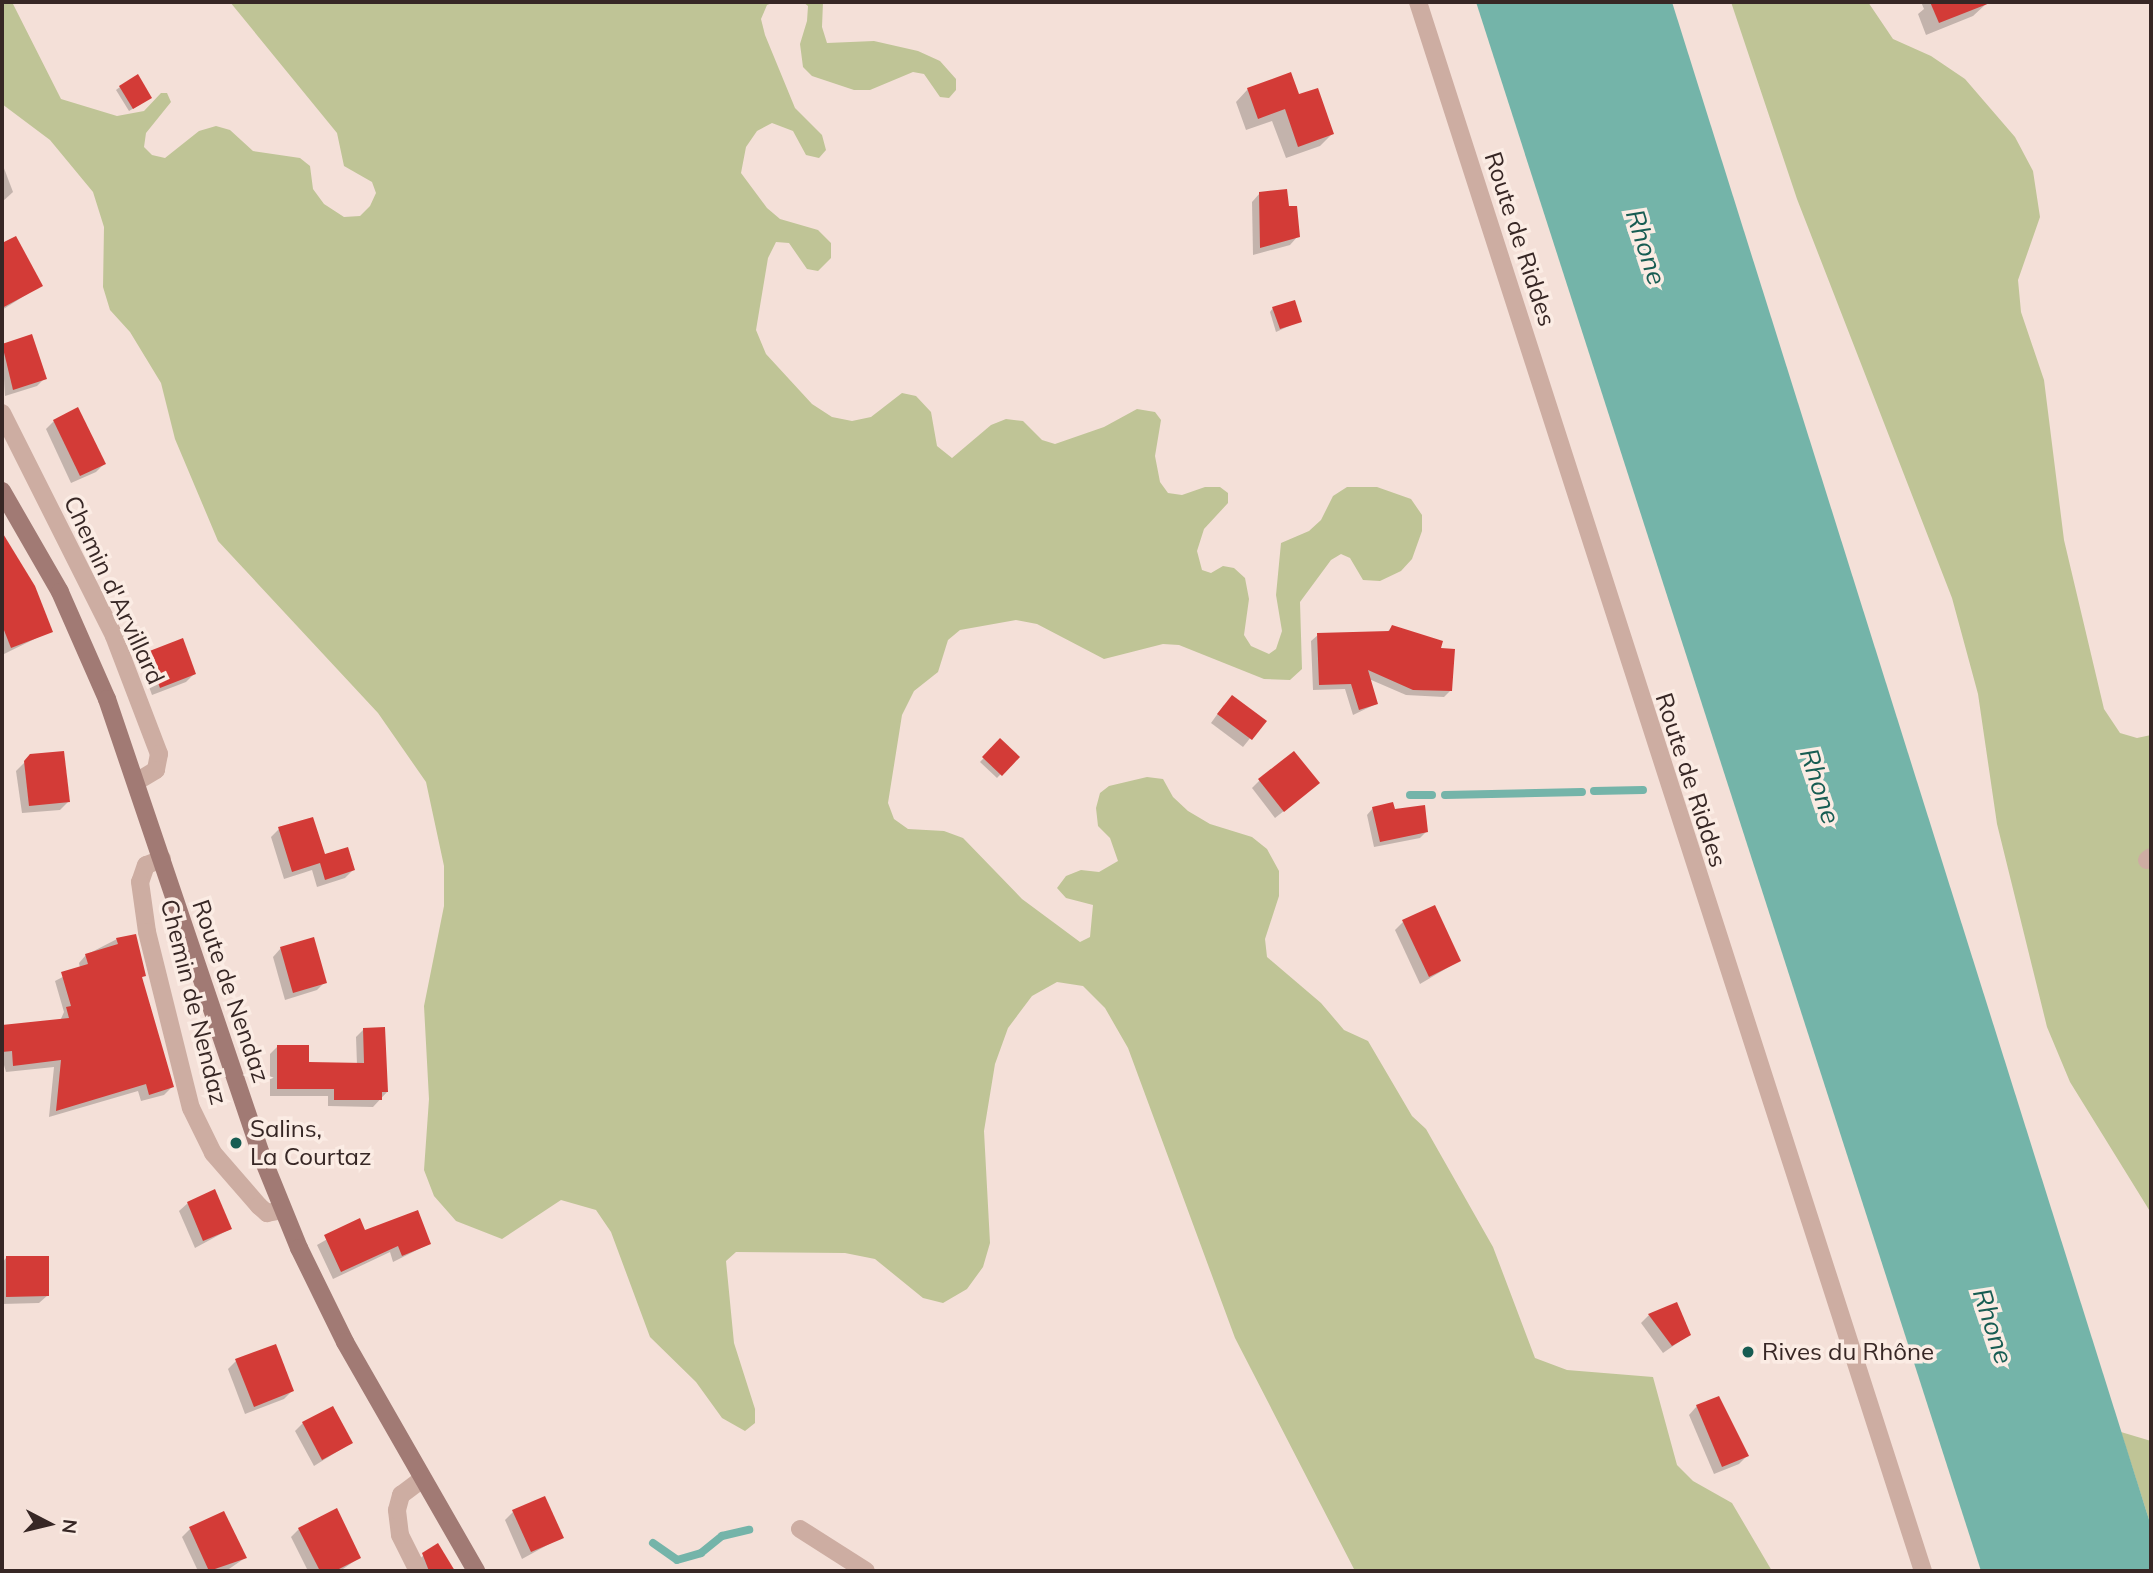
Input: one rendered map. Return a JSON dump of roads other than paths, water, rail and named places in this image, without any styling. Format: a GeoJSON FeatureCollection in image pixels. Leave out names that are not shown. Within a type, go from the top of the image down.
{"type":"FeatureCollection","features":[{"type":"Feature","properties":{"kind":"main road","name":"Route de Nendaz"},"geometry":{"type":"LineString","coordinates":[[2,491],[80,632],[136,782],[282,1210],[340,1331],[421,1480],[476,1571]]}},
{"type":"Feature","properties":{"kind":"street","name":"Route de Riddes"},"geometry":{"type":"LineString","coordinates":[[1418,2],[1923,1571]]}},
{"type":"Feature","properties":{"kind":"street","name":"Chemin d'Arvillard"},"geometry":{"type":"LineString","coordinates":[[2,413],[114,636],[159,754],[156,770],[136,782]]}},
{"type":"Feature","properties":{"kind":"street","name":"Chemin de Nendaz"},"geometry":{"type":"LineString","coordinates":[[162,859],[146,865],[140,882],[147,932],[191,1108],[213,1153],[258,1206],[267,1213],[282,1210]]}},
{"type":"Feature","properties":{"kind":"street"},"geometry":{"type":"LineString","coordinates":[[418,1571],[400,1535],[397,1510],[401,1496],[421,1480]]}},
{"type":"Feature","properties":{"kind":"street"},"geometry":{"type":"LineString","coordinates":[[800,1529],[866,1571]]}},
{"type":"Feature","properties":{"kind":"water","name":"Rhone"},"geometry":{"type":"Polygon","coordinates":[[[1476,2],[1672,2],[2151,1526],[2151,1571],[1981,1571],[1476,2]]]}},
{"type":"Feature","properties":{"kind":"waterway"},"geometry":{"type":"LineString","coordinates":[[1594,791],[1643,790]]}},
{"type":"Feature","properties":{"kind":"waterway"},"geometry":{"type":"LineString","coordinates":[[1445,795],[1582,792]]}},
{"type":"Feature","properties":{"kind":"waterway"},"geometry":{"type":"LineString","coordinates":[[1410,795],[1432,795]]}},
{"type":"Feature","properties":{"kind":"waterway"},"geometry":{"type":"LineString","coordinates":[[653,1543],[677,1560],[701,1553],[722,1536],[749,1530]]}},
{"type":"Feature","properties":{"kind":"place","name":"Salins, La Courtaz"},"geometry":{"type":"Point","coordinates":[236,1143]}},
{"type":"Feature","properties":{"kind":"place","name":"Rives du Rhône"},"geometry":{"type":"Point","coordinates":[1748,1352]}}]}
